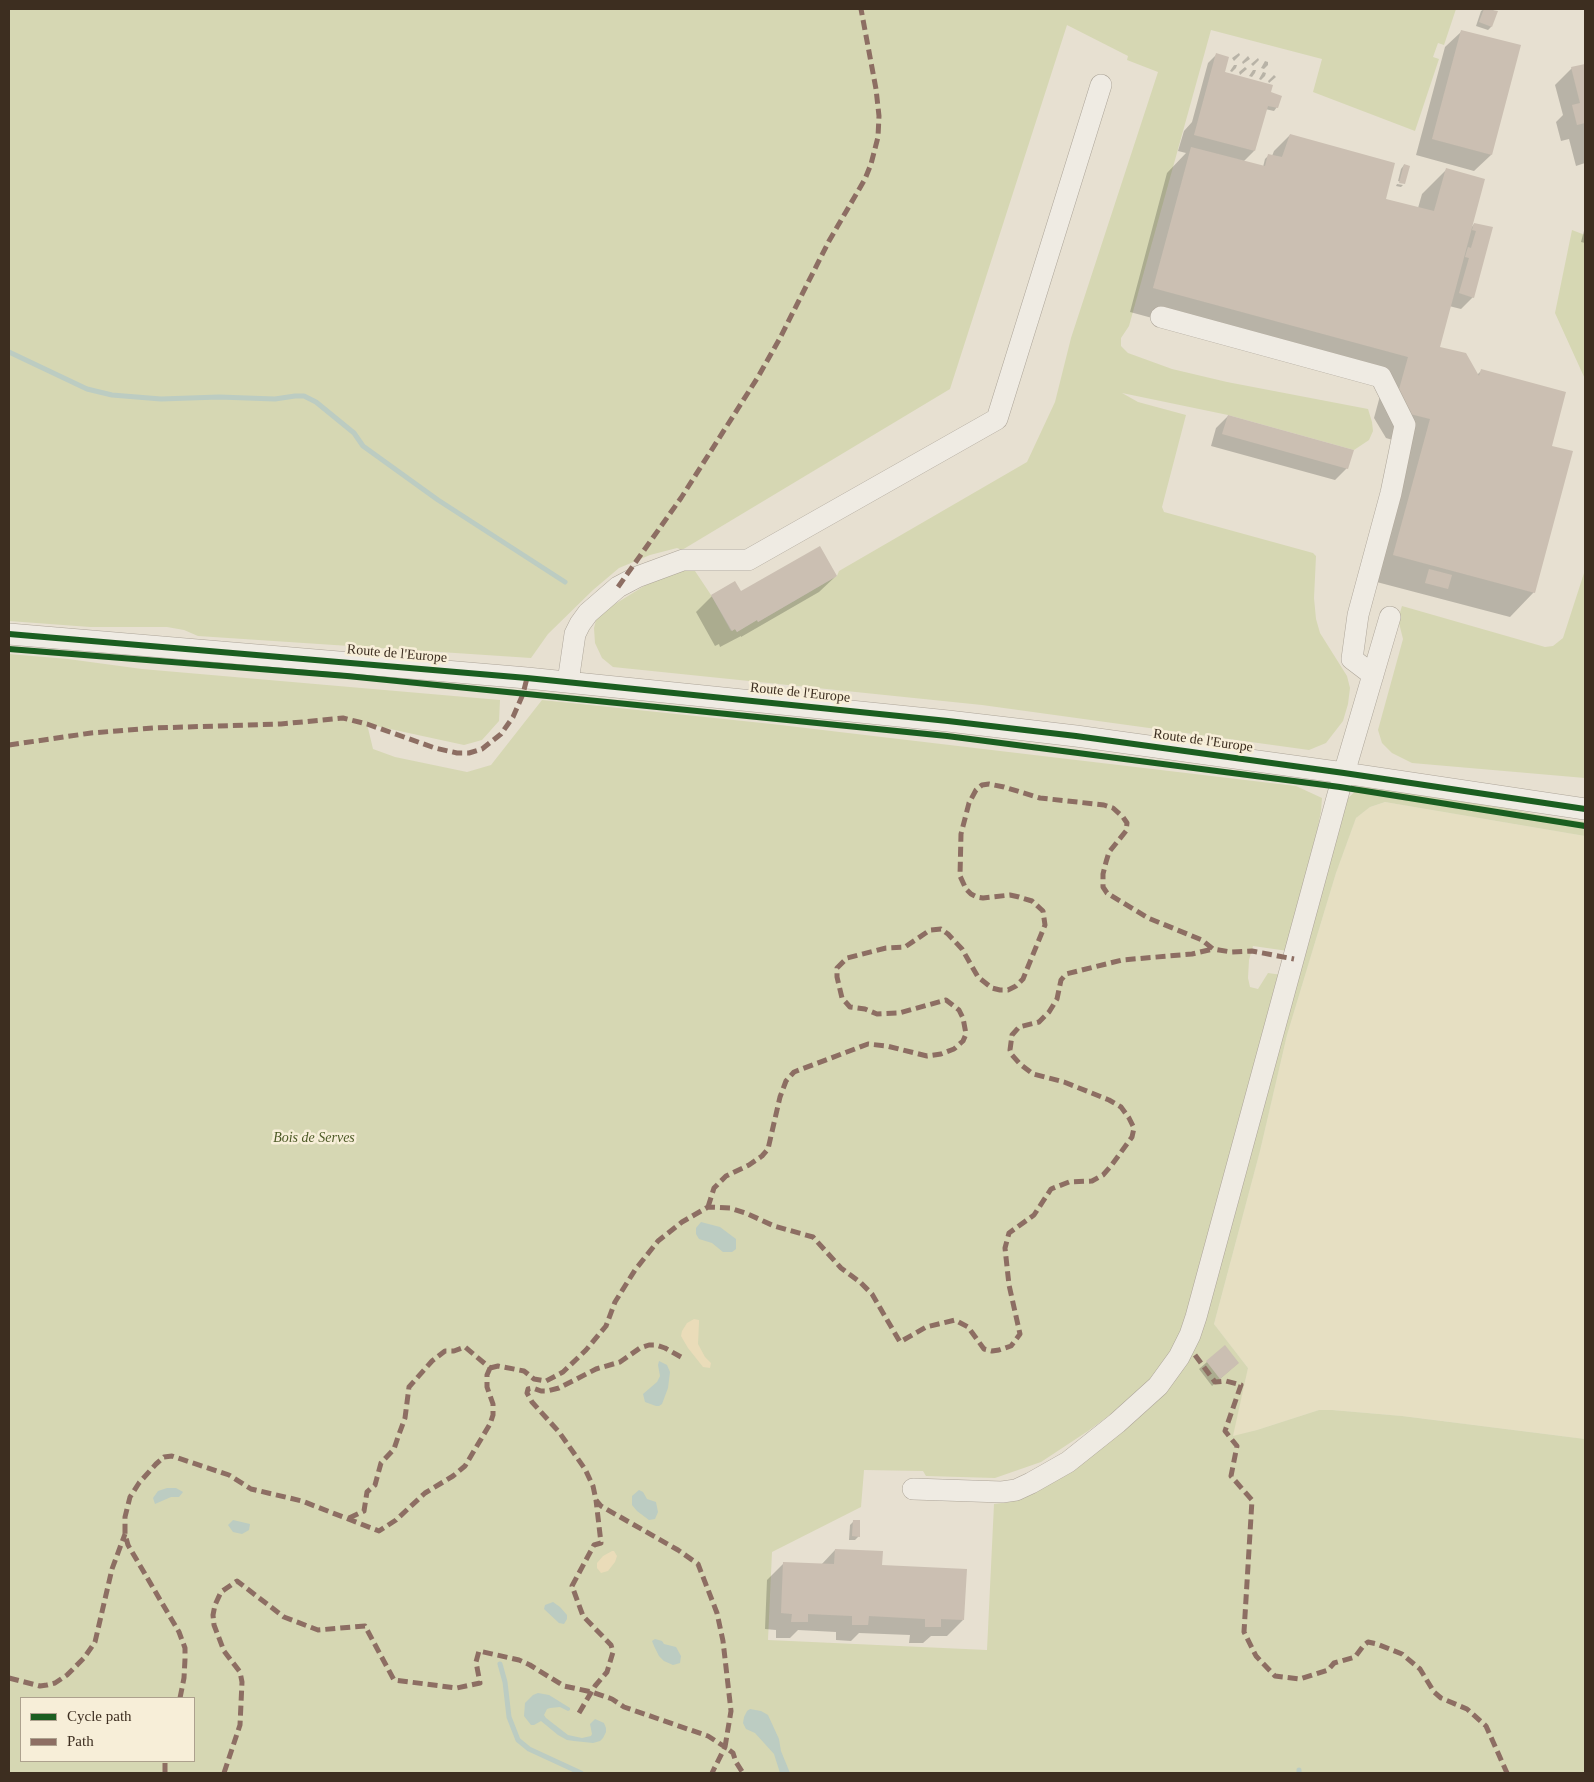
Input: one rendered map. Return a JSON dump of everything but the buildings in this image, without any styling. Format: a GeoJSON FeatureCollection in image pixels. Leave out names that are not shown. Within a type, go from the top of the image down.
{"type":"FeatureCollection","features":[{"type":"Feature","properties":{"kind":"street"},"geometry":{"type":"LineString","coordinates":[[568,682],[574,642],[580,624],[588,613],[618,587],[637,577],[683,560],[748,560],[997,419],[1101,85]]}},
{"type":"Feature","properties":{"kind":"street"},"geometry":{"type":"LineString","coordinates":[[1161,317],[1381,377],[1405,425],[1391,493],[1358,615],[1352,659],[1373,675]]}},
{"type":"Feature","properties":{"kind":"street"},"geometry":{"type":"LineString","coordinates":[[914,1489],[1002,1492],[1016,1490],[1032,1483],[1068,1462],[1117,1424],[1158,1386],[1179,1357],[1196,1318],[1344,773],[1390,616]]}},
{"type":"Feature","properties":{"kind":"street","name":"Route de l'Europe"},"geometry":{"type":"LineString","coordinates":[[9,634],[568,682],[948,721],[1344,773],[1585,809]]}},
{"type":"Feature","properties":{"kind":"street"},"geometry":{"type":"LineString","coordinates":[[1529,801],[1585,800]]}},
{"type":"Feature","properties":{"kind":"shaded area"},"geometry":{"type":"Polygon","coordinates":[[[1385,802],[1585,836],[1585,1439],[1402,1416],[1332,1410],[1319,1410],[1232,1437],[1248,1368],[1214,1324],[1260,1151],[1287,1035],[1336,873],[1356,818],[1370,807],[1385,802]]]}},
{"type":"Feature","properties":{"kind":"shaded area"},"geometry":{"type":"Polygon","coordinates":[[[701,1222],[720,1227],[736,1239],[736,1249],[732,1252],[723,1252],[712,1243],[699,1239],[696,1234],[696,1228],[701,1222]]]}},
{"type":"Feature","properties":{"kind":"shaded area"},"geometry":{"type":"Polygon","coordinates":[[[659,1361],[667,1365],[670,1372],[668,1388],[662,1404],[656,1406],[645,1402],[643,1394],[657,1382],[660,1376],[659,1361]]]}},
{"type":"Feature","properties":{"kind":"shaded area"},"geometry":{"type":"Polygon","coordinates":[[[176,1488],[183,1492],[179,1497],[171,1497],[155,1504],[153,1498],[158,1491],[176,1488]]]}},
{"type":"Feature","properties":{"kind":"shaded area"},"geometry":{"type":"Polygon","coordinates":[[[639,1490],[643,1492],[647,1499],[656,1502],[658,1512],[655,1519],[649,1520],[632,1505],[632,1496],[639,1490]]]}},
{"type":"Feature","properties":{"kind":"shaded area"},"geometry":{"type":"Polygon","coordinates":[[[233,1520],[250,1524],[249,1530],[242,1534],[233,1532],[228,1525],[233,1520]]]}},
{"type":"Feature","properties":{"kind":"shaded area"},"geometry":{"type":"Polygon","coordinates":[[[553,1602],[567,1615],[564,1624],[559,1623],[544,1609],[545,1605],[553,1602]]]}},
{"type":"Feature","properties":{"kind":"shaded area"},"geometry":{"type":"Polygon","coordinates":[[[655,1639],[676,1647],[681,1656],[680,1663],[673,1665],[664,1661],[654,1646],[652,1641],[655,1639]]]}},
{"type":"Feature","properties":{"kind":"shaded area"},"geometry":{"type":"Polygon","coordinates":[[[538,1693],[549,1695],[570,1708],[568,1711],[560,1707],[550,1708],[547,1709],[544,1715],[568,1735],[582,1738],[591,1736],[590,1724],[595,1719],[604,1723],[606,1732],[603,1738],[593,1743],[567,1740],[541,1721],[531,1725],[524,1716],[525,1703],[538,1693]]]}},
{"type":"Feature","properties":{"kind":"shaded area"},"geometry":{"type":"Polygon","coordinates":[[[750,1709],[761,1711],[768,1715],[779,1739],[781,1751],[790,1773],[780,1773],[774,1754],[755,1733],[746,1729],[743,1723],[744,1717],[750,1709]]]}},
{"type":"Feature","properties":{"kind":"green space"},"geometry":{"type":"Polygon","coordinates":[[[9,9],[1456,9],[1444,45],[1438,43],[1433,57],[1439,59],[1415,131],[1313,92],[1322,59],[1211,30],[1129,326],[1121,338],[1121,346],[1128,353],[1172,369],[1227,382],[1368,409],[1373,431],[1369,440],[1354,450],[1228,415],[1122,393],[1138,402],[1186,415],[1162,507],[1164,512],[1313,553],[1316,556],[1314,598],[1316,619],[1320,633],[1347,676],[1350,688],[1343,721],[1326,743],[1309,750],[982,705],[613,667],[602,658],[595,643],[594,628],[596,620],[607,609],[649,583],[691,565],[711,595],[731,631],[735,629],[737,632],[757,620],[758,622],[837,576],[839,571],[1027,462],[1055,402],[1071,338],[1158,72],[1127,60],[1128,56],[1067,25],[950,389],[682,550],[677,548],[650,555],[619,568],[593,590],[548,634],[531,658],[198,636],[184,630],[167,627],[90,627],[9,621],[9,9]]]}},
{"type":"Feature","properties":{"kind":"green space"},"geometry":{"type":"Polygon","coordinates":[[[1572,230],[1585,235],[1585,379],[1555,313],[1572,230]]]}},
{"type":"Feature","properties":{"kind":"green space"},"geometry":{"type":"Polygon","coordinates":[[[1585,570],[1585,778],[1412,763],[1392,753],[1382,743],[1378,730],[1403,639],[1398,619],[1402,606],[1545,647],[1553,646],[1563,638],[1585,570]]]}},
{"type":"Feature","properties":{"kind":"green space","name":"Bois de Serves"},"geometry":{"type":"Polygon","coordinates":[[[9,654],[68,659],[142,669],[500,700],[499,721],[482,740],[464,745],[367,724],[373,749],[395,757],[467,772],[491,765],[542,700],[772,724],[1296,786],[1322,798],[1313,853],[1288,951],[1253,946],[1249,960],[1248,978],[1250,987],[1258,989],[1268,973],[1282,975],[1188,1319],[1172,1353],[1137,1395],[1041,1462],[995,1478],[926,1476],[923,1471],[864,1470],[861,1507],[772,1552],[768,1640],[987,1650],[994,1504],[1010,1502],[1025,1496],[1115,1437],[1151,1407],[1168,1389],[1347,799],[1361,786],[1377,787],[1585,822],[1585,836],[1385,802],[1370,807],[1356,818],[1336,873],[1287,1035],[1260,1151],[1214,1324],[1248,1368],[1233,1436],[1319,1410],[1332,1410],[1402,1416],[1585,1439],[1585,1773],[9,1773],[9,654]]]}},
{"type":"Feature","properties":{"kind":"sand"},"geometry":{"type":"Polygon","coordinates":[[[694,1319],[699,1320],[698,1344],[705,1357],[711,1363],[710,1368],[703,1367],[681,1336],[687,1323],[694,1319]]]}},
{"type":"Feature","properties":{"kind":"sand"},"geometry":{"type":"Polygon","coordinates":[[[612,1551],[617,1556],[615,1562],[608,1571],[601,1573],[597,1568],[597,1563],[603,1556],[612,1551]]]}},
{"type":"Feature","properties":{"kind":"waterway"},"geometry":{"type":"LineString","coordinates":[[9,352],[87,389],[112,395],[161,399],[219,397],[275,399],[304,396],[316,402],[354,433],[363,446],[438,500],[565,582]]}},
{"type":"Feature","properties":{"kind":"waterway"},"geometry":{"type":"LineString","coordinates":[[500,1664],[505,1682],[509,1717],[518,1740],[529,1749],[581,1773]]}},
{"type":"Feature","properties":{"kind":"marked path"},"geometry":{"type":"LineString","coordinates":[[618,587],[681,498],[758,377],[829,241],[865,179],[878,137],[879,116],[876,89],[861,9]]}},
{"type":"Feature","properties":{"kind":"marked path"},"geometry":{"type":"LineString","coordinates":[[9,745],[91,733],[153,728],[281,724],[343,718],[367,724],[435,748],[457,753],[469,753],[482,749],[501,734],[513,717],[523,694],[527,678]]}},
{"type":"Feature","properties":{"kind":"marked path"},"geometry":{"type":"LineString","coordinates":[[708,1207],[714,1188],[726,1176],[749,1165],[768,1149],[780,1097],[786,1081],[794,1072],[868,1044],[887,1046],[927,1056],[941,1054],[954,1049],[963,1041],[966,1034],[963,1018],[959,1010],[946,1000],[899,1013],[877,1014],[865,1009],[850,1007],[842,998],[837,977],[837,968],[847,958],[886,948],[905,947],[930,930],[941,929],[962,949],[978,977],[992,988],[1008,990],[1016,986],[1023,979],[1045,925],[1043,911],[1032,901],[1010,895],[977,897],[966,889],[960,876],[961,834],[969,803],[976,790],[982,785],[989,784],[1004,787],[1040,798],[1104,805],[1113,808],[1127,823],[1126,831],[1109,852],[1106,862],[1103,874],[1103,887],[1107,893],[1148,918],[1202,940],[1213,949],[1231,952],[1252,951],[1294,959]]}},
{"type":"Feature","properties":{"kind":"marked path"},"geometry":{"type":"LineString","coordinates":[[490,1368],[498,1366],[524,1371],[534,1379],[546,1381],[563,1372],[586,1350],[606,1326],[615,1302],[635,1270],[658,1241],[682,1222],[708,1207],[730,1208],[774,1226],[813,1237],[841,1268],[872,1294],[900,1342],[926,1327],[955,1320],[968,1327],[984,1349],[992,1351],[1011,1346],[1020,1334],[1009,1285],[1005,1248],[1009,1233],[1034,1215],[1051,1189],[1069,1182],[1092,1181],[1103,1175],[1132,1137],[1134,1128],[1121,1107],[1109,1100],[1064,1082],[1033,1074],[1012,1055],[1010,1050],[1012,1035],[1019,1027],[1039,1022],[1049,1012],[1057,999],[1061,980],[1066,974],[1122,960],[1192,954],[1213,949]]}},
{"type":"Feature","properties":{"kind":"marked path"},"geometry":{"type":"LineString","coordinates":[[681,1357],[665,1348],[649,1345],[640,1348],[620,1362],[596,1369],[559,1388],[547,1391],[533,1388],[528,1389],[527,1393],[532,1402],[559,1432],[585,1469],[593,1486],[596,1500],[601,1506],[678,1550],[698,1564],[717,1613],[723,1641],[731,1711],[725,1747],[733,1753],[743,1773]]}},
{"type":"Feature","properties":{"kind":"marked path"},"geometry":{"type":"LineString","coordinates":[[349,1518],[364,1511],[367,1492],[375,1485],[381,1463],[394,1449],[405,1418],[409,1387],[432,1361],[445,1351],[454,1351],[465,1347],[490,1368]]}},
{"type":"Feature","properties":{"kind":"marked path"},"geometry":{"type":"LineString","coordinates":[[1195,1355],[1215,1382],[1226,1381],[1241,1385],[1225,1431],[1237,1446],[1231,1476],[1252,1500],[1244,1632],[1256,1656],[1275,1676],[1300,1679],[1328,1670],[1334,1663],[1355,1657],[1368,1642],[1402,1654],[1420,1669],[1434,1692],[1441,1698],[1467,1709],[1486,1726],[1507,1773]]}},
{"type":"Feature","properties":{"kind":"marked path"},"geometry":{"type":"LineString","coordinates":[[180,1697],[184,1678],[185,1648],[179,1632],[128,1545],[125,1534],[125,1517],[130,1497],[139,1483],[156,1464],[164,1457],[172,1456],[229,1475],[251,1489],[302,1501],[379,1531],[396,1520],[425,1493],[453,1476],[465,1466],[490,1424],[493,1415],[493,1404],[487,1387],[487,1375],[490,1368]]}},
{"type":"Feature","properties":{"kind":"marked path"},"geometry":{"type":"LineString","coordinates":[[579,1713],[595,1686],[607,1672],[613,1652],[611,1645],[583,1616],[572,1586],[594,1545],[601,1543],[596,1500]]}},
{"type":"Feature","properties":{"kind":"marked path"},"geometry":{"type":"LineString","coordinates":[[9,1678],[40,1686],[55,1683],[67,1675],[84,1658],[95,1642],[112,1569],[125,1534]]}},
{"type":"Feature","properties":{"kind":"marked path"},"geometry":{"type":"LineString","coordinates":[[224,1773],[240,1725],[242,1682],[240,1672],[224,1651],[214,1625],[213,1615],[221,1592],[237,1581],[284,1617],[318,1630],[365,1626],[394,1680],[457,1688],[480,1683],[476,1662],[479,1651],[519,1660],[564,1686],[592,1692],[612,1699],[624,1707],[708,1736],[725,1747],[712,1773]]}},
{"type":"Feature","properties":{"kind":"marked path"},"geometry":{"type":"LineString","coordinates":[[165,1762],[165,1773]]}},
{"type":"Feature","properties":{"kind":"cycle path"},"geometry":{"type":"LineString","coordinates":[[9,634],[527,678],[948,721],[1076,736],[1344,773],[1585,809]]}},
{"type":"Feature","properties":{"kind":"cycle path"},"geometry":{"type":"LineString","coordinates":[[9,649],[347,676],[947,736],[1340,787],[1585,826]]}}]}
